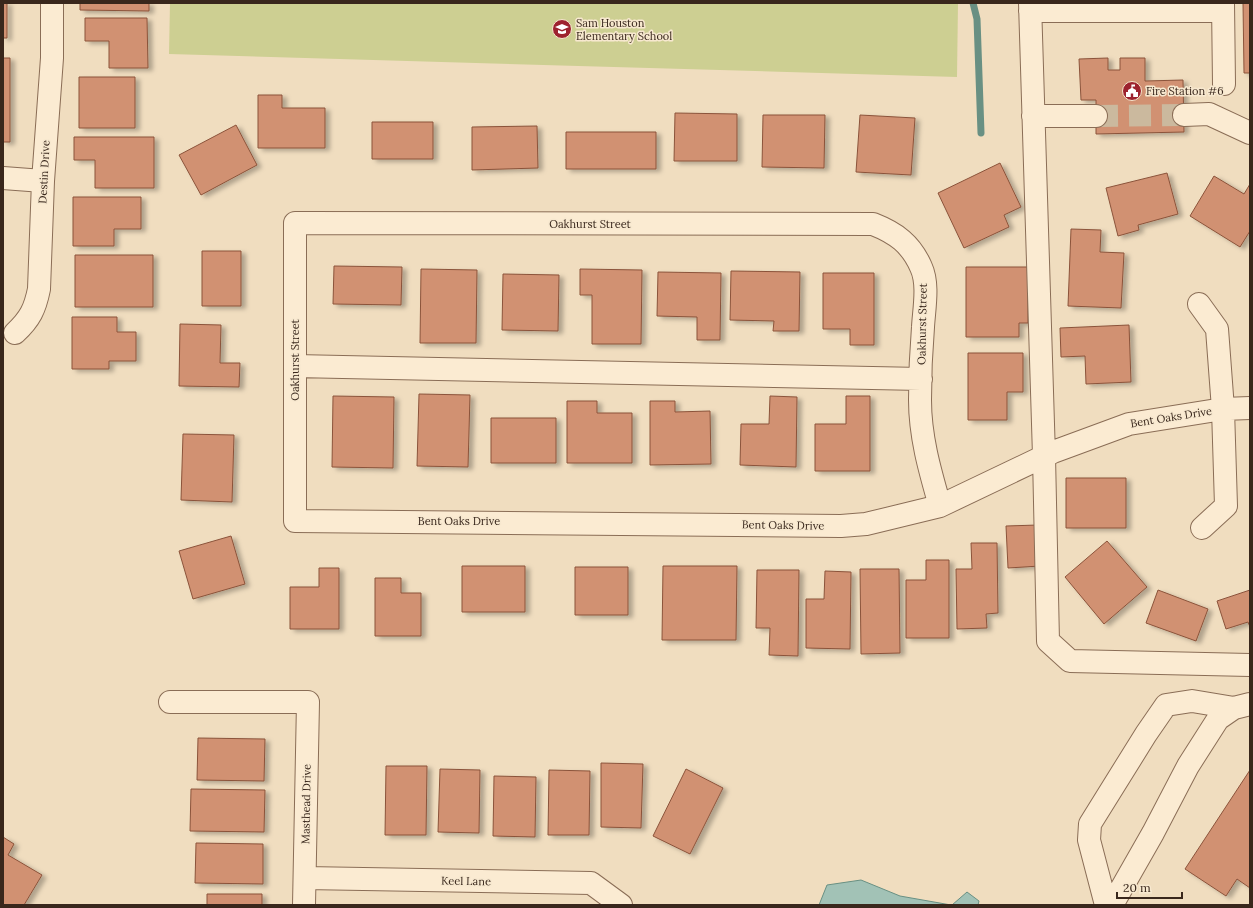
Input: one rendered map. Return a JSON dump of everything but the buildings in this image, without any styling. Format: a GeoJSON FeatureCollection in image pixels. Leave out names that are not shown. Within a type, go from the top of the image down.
{"type":"FeatureCollection","features":[{"type":"Feature","properties":{"kind":"street","name":"Destin Drive"},"geometry":{"type":"LineString","coordinates":[[15,333],[27,322],[36,304],[40,289],[42,181],[52,58],[52,3]]}},
{"type":"Feature","properties":{"kind":"street"},"geometry":{"type":"LineString","coordinates":[[1224,84],[1223,7],[1030,7],[1044,456],[1048,641],[1070,660],[1250,665]]}},
{"type":"Feature","properties":{"kind":"street"},"geometry":{"type":"LineString","coordinates":[[1184,115],[1209,114],[1250,133]]}},
{"type":"Feature","properties":{"kind":"street"},"geometry":{"type":"LineString","coordinates":[[1034,116],[1096,116]]}},
{"type":"Feature","properties":{"kind":"street"},"geometry":{"type":"LineString","coordinates":[[3,178],[42,181]]}},
{"type":"Feature","properties":{"kind":"street","name":"Oakhurst Street"},"geometry":{"type":"LineString","coordinates":[[295,520],[295,223],[873,224],[891,231],[907,242],[922,268],[925,289],[921,379],[921,420],[925,452],[940,506]]}},
{"type":"Feature","properties":{"kind":"street"},"geometry":{"type":"LineString","coordinates":[[1199,304],[1217,329],[1223,409],[1226,506],[1202,528]]}},
{"type":"Feature","properties":{"kind":"street"},"geometry":{"type":"LineString","coordinates":[[295,366],[921,379]]}},
{"type":"Feature","properties":{"kind":"street","name":"Bent Oaks Drive"},"geometry":{"type":"LineString","coordinates":[[295,520],[841,526],[866,524],[940,506],[1044,456],[1129,424],[1223,409],[1250,408]]}},
{"type":"Feature","properties":{"kind":"street"},"geometry":{"type":"LineString","coordinates":[[1106,905],[1088,840],[1090,824],[1146,734],[1166,705],[1192,701],[1242,706]]}},
{"type":"Feature","properties":{"kind":"street","name":"Masthead Drive"},"geometry":{"type":"LineString","coordinates":[[170,702],[308,702],[304,905]]}},
{"type":"Feature","properties":{"kind":"street"},"geometry":{"type":"LineString","coordinates":[[1112,905],[1153,833],[1188,766],[1218,719],[1242,706]]}},
{"type":"Feature","properties":{"kind":"street","name":"Keel Lane"},"geometry":{"type":"LineString","coordinates":[[305,878],[591,883],[621,905]]}},
{"type":"Feature","properties":{"kind":"green space","name":"Sam Houston Elementary School"},"geometry":{"type":"Polygon","coordinates":[[[170,3],[958,3],[957,77],[169,54],[170,3]]]}},
{"type":"Feature","properties":{"kind":"shaded area"},"geometry":{"type":"Polygon","coordinates":[[[861,880],[900,896],[951,905],[819,905],[827,885],[861,880]]]}},
{"type":"Feature","properties":{"kind":"shaded area"},"geometry":{"type":"Polygon","coordinates":[[[967,892],[979,901],[978,905],[952,905],[967,892]]]}},
{"type":"Feature","properties":{"kind":"waterway"},"geometry":{"type":"LineString","coordinates":[[973,3],[977,19],[981,133]]}},
{"type":"Feature","properties":{"kind":"tunnel"},"geometry":{"type":"LineString","coordinates":[[1096,116],[1184,115]]}},
{"type":"Feature","properties":{"kind":"place","name":"Sam Houston Elementary School"},"geometry":{"type":"Point","coordinates":[562,29]}},
{"type":"Feature","properties":{"kind":"place","name":"Fire Station #6"},"geometry":{"type":"Point","coordinates":[1132,91]}}]}
